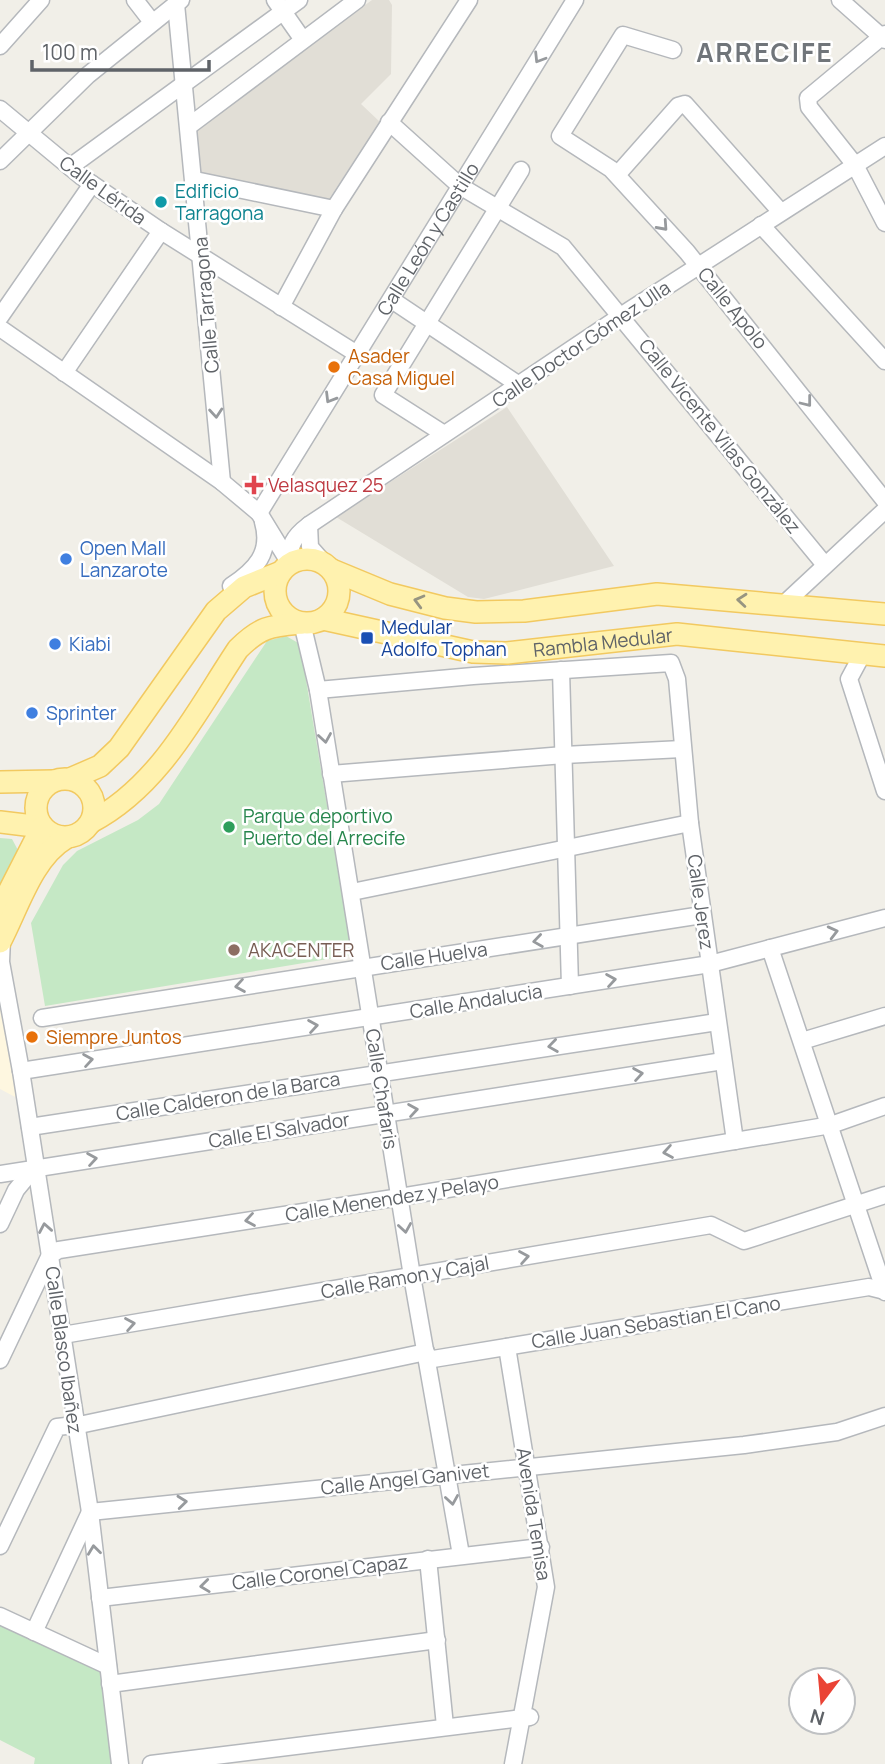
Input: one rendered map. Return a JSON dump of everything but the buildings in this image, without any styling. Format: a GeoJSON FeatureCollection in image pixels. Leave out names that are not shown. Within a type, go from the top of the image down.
{"type":"FeatureCollection","features":[{"type":"Feature","properties":{"kind":"main road"},"geometry":{"type":"LineString","coordinates":[[66,838],[49,833],[42,827],[35,807],[38,796],[62,780],[100,765],[119,748],[216,611],[244,587],[306,559],[390,594],[476,612],[524,611],[657,594],[885,614]]}},
{"type":"Feature","properties":{"kind":"main road"},"geometry":{"type":"LineString","coordinates":[[285,568],[276,584],[277,603],[288,617],[312,621],[331,614],[339,597],[340,587],[328,567]]}},
{"type":"Feature","properties":{"kind":"main road","name":"Rambla Medular"},"geometry":{"type":"LineString","coordinates":[[91,822],[113,810],[151,778],[238,649],[263,627],[312,621],[473,652],[507,653],[596,640],[677,634],[885,656]]}},
{"type":"Feature","properties":{"kind":"main road"},"geometry":{"type":"LineString","coordinates":[[0,782],[62,780],[81,784],[93,801],[91,822],[76,836],[54,845],[42,860],[1,940]]}},
{"type":"Feature","properties":{"kind":"main road"},"geometry":{"type":"LineString","coordinates":[[2,822],[42,827]]}},
{"type":"Feature","properties":{"kind":"main road"},"geometry":{"type":"LineString","coordinates":[[2,822],[21,831],[29,839],[29,849]]}},
{"type":"Feature","properties":{"kind":"main road"},"geometry":{"type":"LineString","coordinates":[[0,909],[42,827]]}},
{"type":"Feature","properties":{"kind":"street"},"geometry":{"type":"LineString","coordinates":[[0,46],[41,0]]}},
{"type":"Feature","properties":{"kind":"street"},"geometry":{"type":"LineString","coordinates":[[135,0],[152,22]]}},
{"type":"Feature","properties":{"kind":"street"},"geometry":{"type":"LineString","coordinates":[[70,167],[184,85],[279,6],[299,0]]}},
{"type":"Feature","properties":{"kind":"street"},"geometry":{"type":"LineString","coordinates":[[190,126],[357,0]]}},
{"type":"Feature","properties":{"kind":"street"},"geometry":{"type":"LineString","coordinates":[[281,307],[334,209],[469,0]]}},
{"type":"Feature","properties":{"kind":"street","name":"Calle León y Castillo"},"geometry":{"type":"LineString","coordinates":[[259,513],[575,0]]}},
{"type":"Feature","properties":{"kind":"street"},"geometry":{"type":"LineString","coordinates":[[840,0],[884,37],[808,97],[809,107],[855,165],[885,223]]}},
{"type":"Feature","properties":{"kind":"street"},"geometry":{"type":"LineString","coordinates":[[0,161],[88,75],[178,2]]}},
{"type":"Feature","properties":{"kind":"street","name":"Calle Tarragona"},"geometry":{"type":"LineString","coordinates":[[178,2],[222,482]]}},
{"type":"Feature","properties":{"kind":"street"},"geometry":{"type":"LineString","coordinates":[[279,6],[303,40]]}},
{"type":"Feature","properties":{"kind":"street","name":"Calle Apolo"},"geometry":{"type":"LineString","coordinates":[[673,50],[623,35],[560,136],[617,175],[698,265],[885,501]]}},
{"type":"Feature","properties":{"kind":"street"},"geometry":{"type":"LineString","coordinates":[[617,175],[678,106],[685,104],[780,211]]}},
{"type":"Feature","properties":{"kind":"street","name":"Calle Lérida"},"geometry":{"type":"LineString","coordinates":[[0,109],[27,135],[161,232],[357,354]]}},
{"type":"Feature","properties":{"kind":"street","name":"Calle Vicente Vilas González"},"geometry":{"type":"LineString","coordinates":[[390,122],[460,186],[564,247],[825,565]]}},
{"type":"Feature","properties":{"kind":"street","name":"Calle Doctor Gómez Ulla"},"geometry":{"type":"LineString","coordinates":[[285,568],[289,548],[296,535],[309,525],[780,211],[885,146]]}},
{"type":"Feature","properties":{"kind":"street"},"geometry":{"type":"LineString","coordinates":[[444,434],[383,395],[521,170]]}},
{"type":"Feature","properties":{"kind":"street"},"geometry":{"type":"LineString","coordinates":[[195,180],[334,209]]}},
{"type":"Feature","properties":{"kind":"street"},"geometry":{"type":"LineString","coordinates":[[0,317],[92,184]]}},
{"type":"Feature","properties":{"kind":"street"},"geometry":{"type":"LineString","coordinates":[[761,225],[885,361]]}},
{"type":"Feature","properties":{"kind":"street"},"geometry":{"type":"LineString","coordinates":[[64,373],[161,232]]}},
{"type":"Feature","properties":{"kind":"street"},"geometry":{"type":"LineString","coordinates":[[392,300],[519,385]]}},
{"type":"Feature","properties":{"kind":"street"},"geometry":{"type":"LineString","coordinates":[[0,328],[222,482],[259,513],[285,568]]}},
{"type":"Feature","properties":{"kind":"street"},"geometry":{"type":"LineString","coordinates":[[784,604],[885,510]]}},
{"type":"Feature","properties":{"kind":"street"},"geometry":{"type":"LineString","coordinates":[[204,628],[225,590],[252,572],[260,562],[266,535],[259,513]]}},
{"type":"Feature","properties":{"kind":"street"},"geometry":{"type":"LineString","coordinates":[[309,525],[310,547],[328,567]]}},
{"type":"Feature","properties":{"kind":"street","name":"Calle Chafaris"},"geometry":{"type":"LineString","coordinates":[[312,621],[318,690],[385,1114],[461,1555]]}},
{"type":"Feature","properties":{"kind":"street"},"geometry":{"type":"LineString","coordinates":[[863,653],[849,679],[885,791]]}},
{"type":"Feature","properties":{"kind":"street","name":"Calle Jerez"},"geometry":{"type":"LineString","coordinates":[[561,670],[671,663],[677,679],[690,822],[735,1141]]}},
{"type":"Feature","properties":{"kind":"street"},"geometry":{"type":"LineString","coordinates":[[318,690],[561,670],[569,846],[570,986]]}},
{"type":"Feature","properties":{"kind":"street"},"geometry":{"type":"LineString","coordinates":[[331,774],[564,755],[682,749]]}},
{"type":"Feature","properties":{"kind":"street"},"geometry":{"type":"LineString","coordinates":[[352,892],[690,822]]}},
{"type":"Feature","properties":{"kind":"street","name":"Calle Huelva"},"geometry":{"type":"LineString","coordinates":[[42,1018],[702,915]]}},
{"type":"Feature","properties":{"kind":"street","name":"Calle Andalucia"},"geometry":{"type":"LineString","coordinates":[[21,1071],[710,964],[885,918]]}},
{"type":"Feature","properties":{"kind":"street","name":"Calle Blasco Ibañez"},"geometry":{"type":"LineString","coordinates":[[1,940],[1,962],[21,1071],[90,1512],[120,1764]]}},
{"type":"Feature","properties":{"kind":"street"},"geometry":{"type":"LineString","coordinates":[[770,948],[885,1291]]}},
{"type":"Feature","properties":{"kind":"street"},"geometry":{"type":"LineString","coordinates":[[802,1041],[885,1016]]}},
{"type":"Feature","properties":{"kind":"street","name":"Calle Calderon de la Barca"},"geometry":{"type":"LineString","coordinates":[[30,1127],[717,1022]]}},
{"type":"Feature","properties":{"kind":"street","name":"Calle El Salvador"},"geometry":{"type":"LineString","coordinates":[[0,1174],[723,1061]]}},
{"type":"Feature","properties":{"kind":"street","name":"Calle Menendez y Pelayo"},"geometry":{"type":"LineString","coordinates":[[50,1255],[59,1250],[400,1197],[831,1125],[885,1106]]}},
{"type":"Feature","properties":{"kind":"street"},"geometry":{"type":"LineString","coordinates":[[0,1224],[16,1190],[35,1167]]}},
{"type":"Feature","properties":{"kind":"street"},"geometry":{"type":"LineString","coordinates":[[856,1204],[885,1195]]}},
{"type":"Feature","properties":{"kind":"street","name":"Calle Ramon y Cajal"},"geometry":{"type":"LineString","coordinates":[[63,1335],[711,1225],[744,1241],[856,1204]]}},
{"type":"Feature","properties":{"kind":"street"},"geometry":{"type":"LineString","coordinates":[[0,1360],[50,1255]]}},
{"type":"Feature","properties":{"kind":"street","name":"Calle Juan Sebastian El Cano"},"geometry":{"type":"LineString","coordinates":[[74,1423],[427,1356],[507,1347],[869,1287],[885,1291]]}},
{"type":"Feature","properties":{"kind":"street","name":"Avenida Temisa"},"geometry":{"type":"LineString","coordinates":[[507,1347],[555,1589],[527,1717],[513,1764]]}},
{"type":"Feature","properties":{"kind":"street","name":"Calle Angel Ganivet"},"geometry":{"type":"LineString","coordinates":[[90,1512],[814,1437],[885,1416]]}},
{"type":"Feature","properties":{"kind":"street"},"geometry":{"type":"LineString","coordinates":[[0,1546],[57,1427],[74,1423]]}},
{"type":"Feature","properties":{"kind":"street","name":"Avenida Temisa"},"geometry":{"type":"LineString","coordinates":[[524,1764],[527,1717],[546,1587],[532,1466]]}},
{"type":"Feature","properties":{"kind":"street"},"geometry":{"type":"LineString","coordinates":[[34,1632],[90,1512]]}},
{"type":"Feature","properties":{"kind":"street","name":"Calle Coronel Capaz"},"geometry":{"type":"LineString","coordinates":[[100,1598],[541,1547]]}},
{"type":"Feature","properties":{"kind":"street"},"geometry":{"type":"LineString","coordinates":[[428,1559],[445,1726]]}},
{"type":"Feature","properties":{"kind":"street"},"geometry":{"type":"LineString","coordinates":[[0,1616],[108,1666]]}},
{"type":"Feature","properties":{"kind":"street"},"geometry":{"type":"LineString","coordinates":[[110,1684],[437,1640]]}},
{"type":"Feature","properties":{"kind":"street"},"geometry":{"type":"LineString","coordinates":[[151,1764],[527,1717]]}},
{"type":"Feature","properties":{"kind":"shaded area"},"geometry":{"type":"Polygon","coordinates":[[[372,0],[389,0],[392,5],[391,74],[361,104],[380,122],[329,199],[199,173],[194,131],[372,0]]]}},
{"type":"Feature","properties":{"kind":"shaded area"},"geometry":{"type":"Polygon","coordinates":[[[507,407],[614,566],[484,599],[468,597],[336,517],[507,407]]]}},
{"type":"Feature","properties":{"kind":"shaded area"},"geometry":{"type":"Polygon","coordinates":[[[0,997],[16,1095],[15,1097],[0,1089],[0,997]]]}},
{"type":"Feature","properties":{"kind":"green space","name":"Parque deportivo Puerto del Arrecife"},"geometry":{"type":"Polygon","coordinates":[[[286,636],[300,644],[352,955],[45,1006],[31,923],[63,865],[77,851],[138,820],[159,804],[267,641],[286,636]]]}},
{"type":"Feature","properties":{"kind":"green space"},"geometry":{"type":"Polygon","coordinates":[[[0,838],[12,839],[20,854],[0,894],[0,838]]]}},
{"type":"Feature","properties":{"kind":"green space"},"geometry":{"type":"Polygon","coordinates":[[[0,1621],[100,1669],[112,1764],[34,1764],[35,1758],[0,1740],[0,1621]]]}},
{"type":"Feature","properties":{"kind":"place","name":"Edificio Tarragona"},"geometry":{"type":"Point","coordinates":[161,202]}},
{"type":"Feature","properties":{"kind":"place","name":"Asader Casa Miguel"},"geometry":{"type":"Point","coordinates":[334,367]}},
{"type":"Feature","properties":{"kind":"place","name":"Velasquez 25"},"geometry":{"type":"Point","coordinates":[254,485]}},
{"type":"Feature","properties":{"kind":"place","name":"Open Mall Lanzarote"},"geometry":{"type":"Point","coordinates":[66,559]}},
{"type":"Feature","properties":{"kind":"place","name":"Medular Adolfo Tophan"},"geometry":{"type":"Point","coordinates":[367,638]}},
{"type":"Feature","properties":{"kind":"place","name":"Kiabi"},"geometry":{"type":"Point","coordinates":[55,644]}},
{"type":"Feature","properties":{"kind":"place","name":"Sprinter"},"geometry":{"type":"Point","coordinates":[32,713]}},
{"type":"Feature","properties":{"kind":"place","name":"Parque deportivo Puerto del Arrecife"},"geometry":{"type":"Point","coordinates":[229,827]}},
{"type":"Feature","properties":{"kind":"place","name":"AKACENTER"},"geometry":{"type":"Point","coordinates":[234,950]}},
{"type":"Feature","properties":{"kind":"place","name":"Siempre Juntos"},"geometry":{"type":"Point","coordinates":[32,1037]}},
{"type":"Feature","properties":{"kind":"district","name":"ARRECIFE"},"geometry":{"type":"Point","coordinates":[765,52]}}]}
